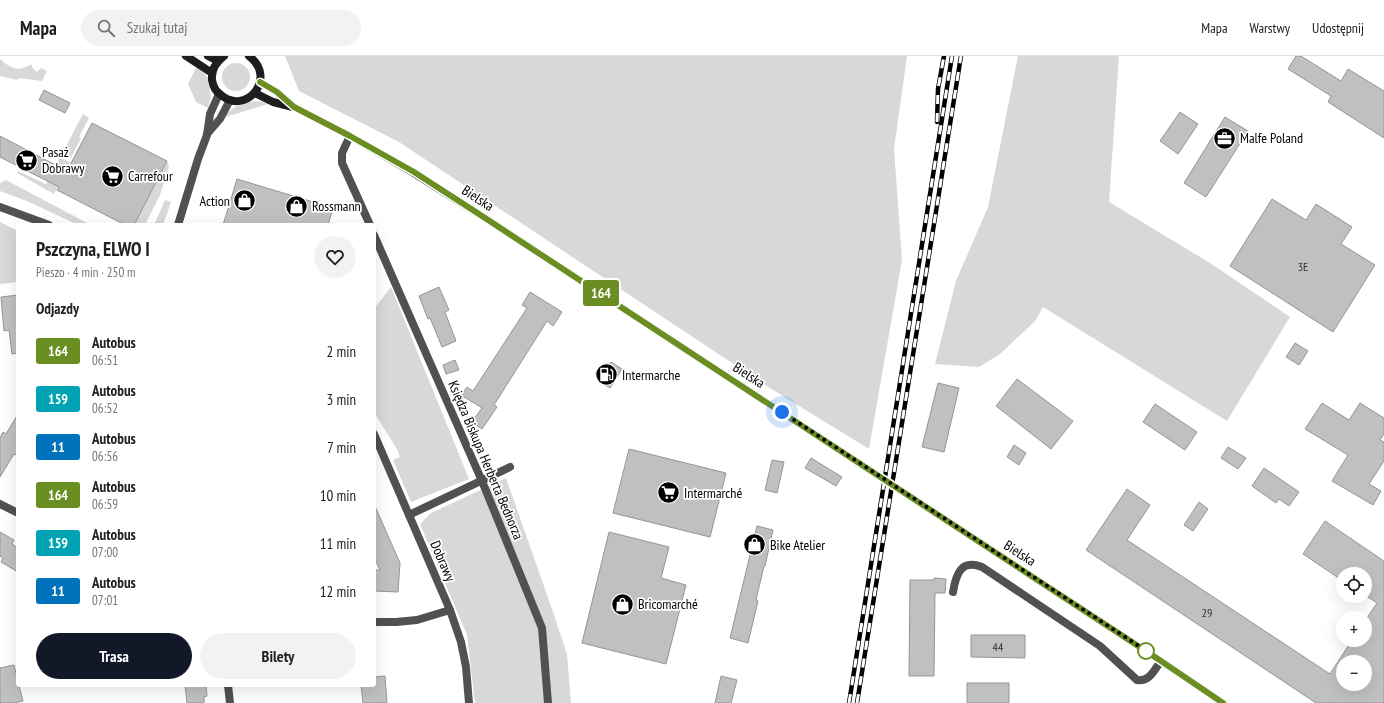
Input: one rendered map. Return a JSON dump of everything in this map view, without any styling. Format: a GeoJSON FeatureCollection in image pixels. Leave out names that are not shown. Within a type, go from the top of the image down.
{"type":"FeatureCollection","features":[{"type":"Feature","properties":{"kind":"main road"},"geometry":{"type":"LineString","coordinates":[[186,56],[212,73]]}},
{"type":"Feature","properties":{"kind":"main road"},"geometry":{"type":"LineString","coordinates":[[208,56],[221,58],[212,73],[212,81],[215,88],[219,94],[230,100],[237,101],[244,100],[255,93],[260,82],[261,74],[258,66],[249,56]]}},
{"type":"Feature","properties":{"kind":"main road","name":"Bielska"},"geometry":{"type":"LineString","coordinates":[[260,82],[277,92],[294,107],[414,172],[1223,703]]}},
{"type":"Feature","properties":{"kind":"main road","name":"Bielska"},"geometry":{"type":"LineString","coordinates":[[255,93],[272,102],[294,107]]}},
{"type":"Feature","properties":{"kind":"street"},"geometry":{"type":"LineString","coordinates":[[179,223],[207,135],[210,114],[219,94]]}},
{"type":"Feature","properties":{"kind":"street"},"geometry":{"type":"LineString","coordinates":[[207,135],[220,119],[230,100]]}},
{"type":"Feature","properties":{"kind":"street"},"geometry":{"type":"LineString","coordinates":[[350,136],[342,153],[342,163],[369,223]]}},
{"type":"Feature","properties":{"kind":"street"},"geometry":{"type":"LineString","coordinates":[[0,206],[44,223]]}},
{"type":"Feature","properties":{"kind":"street","name":"Księdza Biskupa Herberta Bednorza"},"geometry":{"type":"LineString","coordinates":[[376,240],[482,481],[542,628],[548,703]]}},
{"type":"Feature","properties":{"kind":"street","name":"Dobrawy"},"geometry":{"type":"LineString","coordinates":[[376,439],[450,610],[461,642],[466,668],[469,703]]}},
{"type":"Feature","properties":{"kind":"street"},"geometry":{"type":"LineString","coordinates":[[409,515],[510,467]]}},
{"type":"Feature","properties":{"kind":"street"},"geometry":{"type":"LineString","coordinates":[[0,504],[16,512]]}},
{"type":"Feature","properties":{"kind":"street"},"geometry":{"type":"LineString","coordinates":[[952,592],[954,581],[960,571],[966,565],[973,564],[982,567],[1100,646],[1137,680],[1143,681],[1149,677],[1161,661]]}},
{"type":"Feature","properties":{"kind":"street"},"geometry":{"type":"LineString","coordinates":[[376,622],[417,620],[450,610]]}},
{"type":"Feature","properties":{"kind":"street"},"geometry":{"type":"LineString","coordinates":[[228,687],[230,703]]}},
{"type":"Feature","properties":{"kind":"shaded area"},"geometry":{"type":"Polygon","coordinates":[[[285,56],[907,56],[894,149],[902,260],[869,449],[765,385],[399,142],[299,91],[285,56]]]}},
{"type":"Feature","properties":{"kind":"shaded area"},"geometry":{"type":"Polygon","coordinates":[[[1018,56],[1119,56],[1109,202],[1210,263],[1290,317],[1227,421],[1043,307],[1035,321],[1000,354],[979,367],[935,364],[956,281],[988,207],[1018,56]]]}},
{"type":"Feature","properties":{"kind":"shaded area"},"geometry":{"type":"Polygon","coordinates":[[[0,59],[11,67],[19,69],[27,67],[31,64],[37,72],[41,68],[47,71],[42,81],[19,78],[17,80],[0,76],[0,59]]]}},
{"type":"Feature","properties":{"kind":"shaded area"},"geometry":{"type":"Polygon","coordinates":[[[236,63],[242,64],[246,67],[249,71],[249,83],[246,87],[242,90],[236,91],[230,90],[226,87],[223,83],[222,77],[223,71],[226,67],[230,64],[236,63]]]}},
{"type":"Feature","properties":{"kind":"shaded area"},"geometry":{"type":"Polygon","coordinates":[[[197,66],[207,77],[211,97],[208,108],[196,102],[188,84],[197,66]]]}},
{"type":"Feature","properties":{"kind":"shaded area"},"geometry":{"type":"Polygon","coordinates":[[[259,101],[268,104],[225,117],[235,107],[249,102],[259,101]]]}},
{"type":"Feature","properties":{"kind":"shaded area"},"geometry":{"type":"Polygon","coordinates":[[[83,114],[89,118],[79,137],[81,138],[71,158],[62,154],[83,114]]]}},
{"type":"Feature","properties":{"kind":"shaded area"},"geometry":{"type":"Polygon","coordinates":[[[60,157],[70,162],[54,194],[17,173],[18,171],[46,184],[60,157]]]}},
{"type":"Feature","properties":{"kind":"shaded area"},"geometry":{"type":"Polygon","coordinates":[[[167,161],[169,167],[160,195],[146,223],[135,223],[167,161]]]}},
{"type":"Feature","properties":{"kind":"shaded area"},"geometry":{"type":"Polygon","coordinates":[[[6,180],[87,223],[74,223],[29,202],[0,191],[0,183],[6,180]]]}},
{"type":"Feature","properties":{"kind":"shaded area"},"geometry":{"type":"Polygon","coordinates":[[[165,200],[171,202],[164,223],[155,223],[165,200]]]}},
{"type":"Feature","properties":{"kind":"shaded area"},"geometry":{"type":"Polygon","coordinates":[[[0,222],[16,230],[16,282],[0,284],[0,222]]]}},
{"type":"Feature","properties":{"kind":"shaded area"},"geometry":{"type":"Polygon","coordinates":[[[391,287],[469,479],[411,502],[393,460],[400,457],[398,451],[376,415],[376,306],[391,287]]]}},
{"type":"Feature","properties":{"kind":"shaded area"},"geometry":{"type":"Polygon","coordinates":[[[506,478],[567,654],[571,703],[475,703],[467,635],[420,524],[431,513],[506,478]]]}},
{"type":"Feature","properties":{"kind":"building"},"geometry":{"type":"Polygon","coordinates":[[[1296,56],[1301,56],[1341,81],[1348,69],[1384,91],[1384,138],[1328,102],[1331,96],[1288,69],[1296,56]]]}},
{"type":"Feature","properties":{"kind":"building"},"geometry":{"type":"Polygon","coordinates":[[[44,90],[70,103],[65,113],[39,100],[44,90]]]}},
{"type":"Feature","properties":{"kind":"building"},"geometry":{"type":"Polygon","coordinates":[[[1180,112],[1198,124],[1178,154],[1160,141],[1180,112]]]}},
{"type":"Feature","properties":{"kind":"building"},"geometry":{"type":"Polygon","coordinates":[[[1225,117],[1248,131],[1206,197],[1184,183],[1225,117]]]}},
{"type":"Feature","properties":{"kind":"building","name":"Carrefour"},"geometry":{"type":"Polygon","coordinates":[[[92,123],[167,161],[135,223],[121,223],[57,190],[59,187],[0,157],[0,136],[67,171],[92,123]]]}},
{"type":"Feature","properties":{"kind":"building"},"geometry":{"type":"Polygon","coordinates":[[[237,179],[333,208],[329,223],[224,223],[237,179]]]}},
{"type":"Feature","properties":{"kind":"building"},"geometry":{"type":"Polygon","coordinates":[[[1272,199],[1306,220],[1316,204],[1352,227],[1341,244],[1375,265],[1333,332],[1230,266],[1272,199]]]}},
{"type":"Feature","properties":{"kind":"building"},"geometry":{"type":"Polygon","coordinates":[[[439,287],[449,310],[445,312],[456,341],[442,347],[430,318],[428,319],[419,296],[439,287]]]}},
{"type":"Feature","properties":{"kind":"building"},"geometry":{"type":"Polygon","coordinates":[[[530,292],[562,312],[553,326],[547,321],[494,405],[497,407],[482,429],[472,422],[482,408],[461,395],[467,387],[473,391],[527,308],[522,305],[530,292]]]}},
{"type":"Feature","properties":{"kind":"building"},"geometry":{"type":"Polygon","coordinates":[[[16,295],[16,353],[12,354],[9,330],[4,331],[1,297],[16,295]]]}},
{"type":"Feature","properties":{"kind":"building"},"geometry":{"type":"Polygon","coordinates":[[[1295,343],[1308,351],[1299,365],[1286,357],[1295,343]]]}},
{"type":"Feature","properties":{"kind":"building"},"geometry":{"type":"Polygon","coordinates":[[[455,360],[459,370],[446,374],[443,365],[455,360]]]}},
{"type":"Feature","properties":{"kind":"building"},"geometry":{"type":"Polygon","coordinates":[[[611,362],[622,369],[610,388],[599,381],[611,362]]]}},
{"type":"Feature","properties":{"kind":"building"},"geometry":{"type":"Polygon","coordinates":[[[1017,379],[1073,421],[1051,449],[996,406],[1017,379]]]}},
{"type":"Feature","properties":{"kind":"building"},"geometry":{"type":"Polygon","coordinates":[[[938,383],[959,388],[944,452],[922,447],[938,383]]]}},
{"type":"Feature","properties":{"kind":"building"},"geometry":{"type":"Polygon","coordinates":[[[1322,403],[1349,420],[1360,403],[1384,418],[1384,434],[1380,440],[1384,442],[1384,461],[1369,484],[1381,491],[1373,505],[1332,481],[1348,455],[1305,429],[1322,403]]]}},
{"type":"Feature","properties":{"kind":"building"},"geometry":{"type":"Polygon","coordinates":[[[1155,404],[1197,432],[1185,450],[1143,422],[1155,404]]]}},
{"type":"Feature","properties":{"kind":"building"},"geometry":{"type":"Polygon","coordinates":[[[16,417],[16,455],[14,454],[0,477],[0,438],[3,432],[6,434],[16,417]]]}},
{"type":"Feature","properties":{"kind":"building"},"geometry":{"type":"Polygon","coordinates":[[[1014,445],[1026,453],[1019,465],[1007,457],[1014,445]]]}},
{"type":"Feature","properties":{"kind":"building"},"geometry":{"type":"Polygon","coordinates":[[[1228,447],[1246,458],[1238,469],[1221,458],[1228,447]]]}},
{"type":"Feature","properties":{"kind":"building","name":"Intermarché"},"geometry":{"type":"Polygon","coordinates":[[[629,449],[726,473],[710,537],[613,513],[629,449]]]}},
{"type":"Feature","properties":{"kind":"building"},"geometry":{"type":"Polygon","coordinates":[[[811,458],[842,477],[836,486],[805,468],[811,458]]]}},
{"type":"Feature","properties":{"kind":"building"},"geometry":{"type":"Polygon","coordinates":[[[772,460],[784,462],[777,493],[765,490],[772,460]]]}},
{"type":"Feature","properties":{"kind":"building"},"geometry":{"type":"Polygon","coordinates":[[[1264,468],[1299,492],[1289,506],[1279,499],[1276,503],[1252,486],[1264,468]]]}},
{"type":"Feature","properties":{"kind":"building"},"geometry":{"type":"Polygon","coordinates":[[[1127,489],[1150,505],[1127,540],[1330,674],[1336,665],[1336,691],[1372,691],[1372,655],[1342,655],[1347,647],[1372,647],[1372,611],[1377,603],[1372,600],[1372,567],[1336,567],[1336,576],[1303,554],[1325,521],[1384,561],[1384,703],[1316,703],[1086,550],[1127,489]]]}},
{"type":"Feature","properties":{"kind":"building"},"geometry":{"type":"Polygon","coordinates":[[[1199,502],[1208,509],[1193,531],[1184,525],[1199,502]]]}},
{"type":"Feature","properties":{"kind":"building"},"geometry":{"type":"Polygon","coordinates":[[[376,509],[400,563],[398,592],[376,591],[376,570],[380,570],[376,561],[376,509]]]}},
{"type":"Feature","properties":{"kind":"building"},"geometry":{"type":"Polygon","coordinates":[[[757,526],[773,530],[756,600],[758,601],[748,643],[730,638],[757,526]]]}},
{"type":"Feature","properties":{"kind":"building"},"geometry":{"type":"Polygon","coordinates":[[[0,532],[14,540],[12,544],[16,547],[16,571],[1,562],[3,558],[0,556],[0,532]]]}},
{"type":"Feature","properties":{"kind":"building","name":"Bricomarché"},"geometry":{"type":"Polygon","coordinates":[[[609,532],[669,547],[661,578],[686,585],[666,664],[582,643],[609,532]]]}},
{"type":"Feature","properties":{"kind":"building"},"geometry":{"type":"Polygon","coordinates":[[[934,578],[946,579],[945,593],[935,593],[934,676],[909,676],[910,580],[934,580],[934,578]]]}},
{"type":"Feature","properties":{"kind":"building"},"geometry":{"type":"Polygon","coordinates":[[[971,635],[1025,635],[1025,658],[971,657],[971,635]]]}},
{"type":"Feature","properties":{"kind":"building"},"geometry":{"type":"Polygon","coordinates":[[[14,665],[16,673],[16,687],[20,687],[23,701],[14,703],[0,703],[0,668],[14,665]]]}},
{"type":"Feature","properties":{"kind":"building"},"geometry":{"type":"Polygon","coordinates":[[[385,676],[387,703],[363,703],[361,687],[376,687],[376,677],[385,676]]]}},
{"type":"Feature","properties":{"kind":"building"},"geometry":{"type":"Polygon","coordinates":[[[721,676],[737,680],[731,703],[715,703],[721,676]]]}},
{"type":"Feature","properties":{"kind":"building"},"geometry":{"type":"Polygon","coordinates":[[[967,683],[1009,683],[1009,703],[967,703],[967,683]]]}},
{"type":"Feature","properties":{"kind":"building"},"geometry":{"type":"Polygon","coordinates":[[[185,687],[206,687],[207,696],[204,697],[204,703],[187,703],[185,687]]]}},
{"type":"Feature","properties":{"kind":"railway"},"geometry":{"type":"LineString","coordinates":[[937,122],[938,89],[944,56]]}},
{"type":"Feature","properties":{"kind":"railway"},"geometry":{"type":"LineString","coordinates":[[849,703],[952,56]]}},
{"type":"Feature","properties":{"kind":"railway"},"geometry":{"type":"LineString","coordinates":[[857,703],[961,56]]}},
{"type":"Feature","properties":{"kind":"bus line","name":"164"},"geometry":{"type":"LineString","coordinates":[[260,82],[277,92],[294,107],[414,172],[1223,703]]}},
{"type":"Feature","properties":{"kind":"place","name":"Malfe Poland"},"geometry":{"type":"Point","coordinates":[1224,138]}},
{"type":"Feature","properties":{"kind":"place","name":"Pasaż Dobrawy"},"geometry":{"type":"Point","coordinates":[26,160]}},
{"type":"Feature","properties":{"kind":"place","name":"Carrefour"},"geometry":{"type":"Point","coordinates":[112,176]}},
{"type":"Feature","properties":{"kind":"place","name":"Action"},"geometry":{"type":"Point","coordinates":[245,201]}},
{"type":"Feature","properties":{"kind":"place","name":"Rossmann"},"geometry":{"type":"Point","coordinates":[296,206]}},
{"type":"Feature","properties":{"kind":"place","name":"Intermarche"},"geometry":{"type":"Point","coordinates":[607,375]}},
{"type":"Feature","properties":{"kind":"place","name":"Intermarché"},"geometry":{"type":"Point","coordinates":[669,493]}},
{"type":"Feature","properties":{"kind":"place","name":"Bike Atelier"},"geometry":{"type":"Point","coordinates":[755,545]}},
{"type":"Feature","properties":{"kind":"place","name":"Bricomarché"},"geometry":{"type":"Point","coordinates":[623,604]}},
{"type":"Feature","properties":{"kind":"route"},"geometry":{"type":"LineString","coordinates":[[782,412],[1148,652],[1146,651]]}}]}
